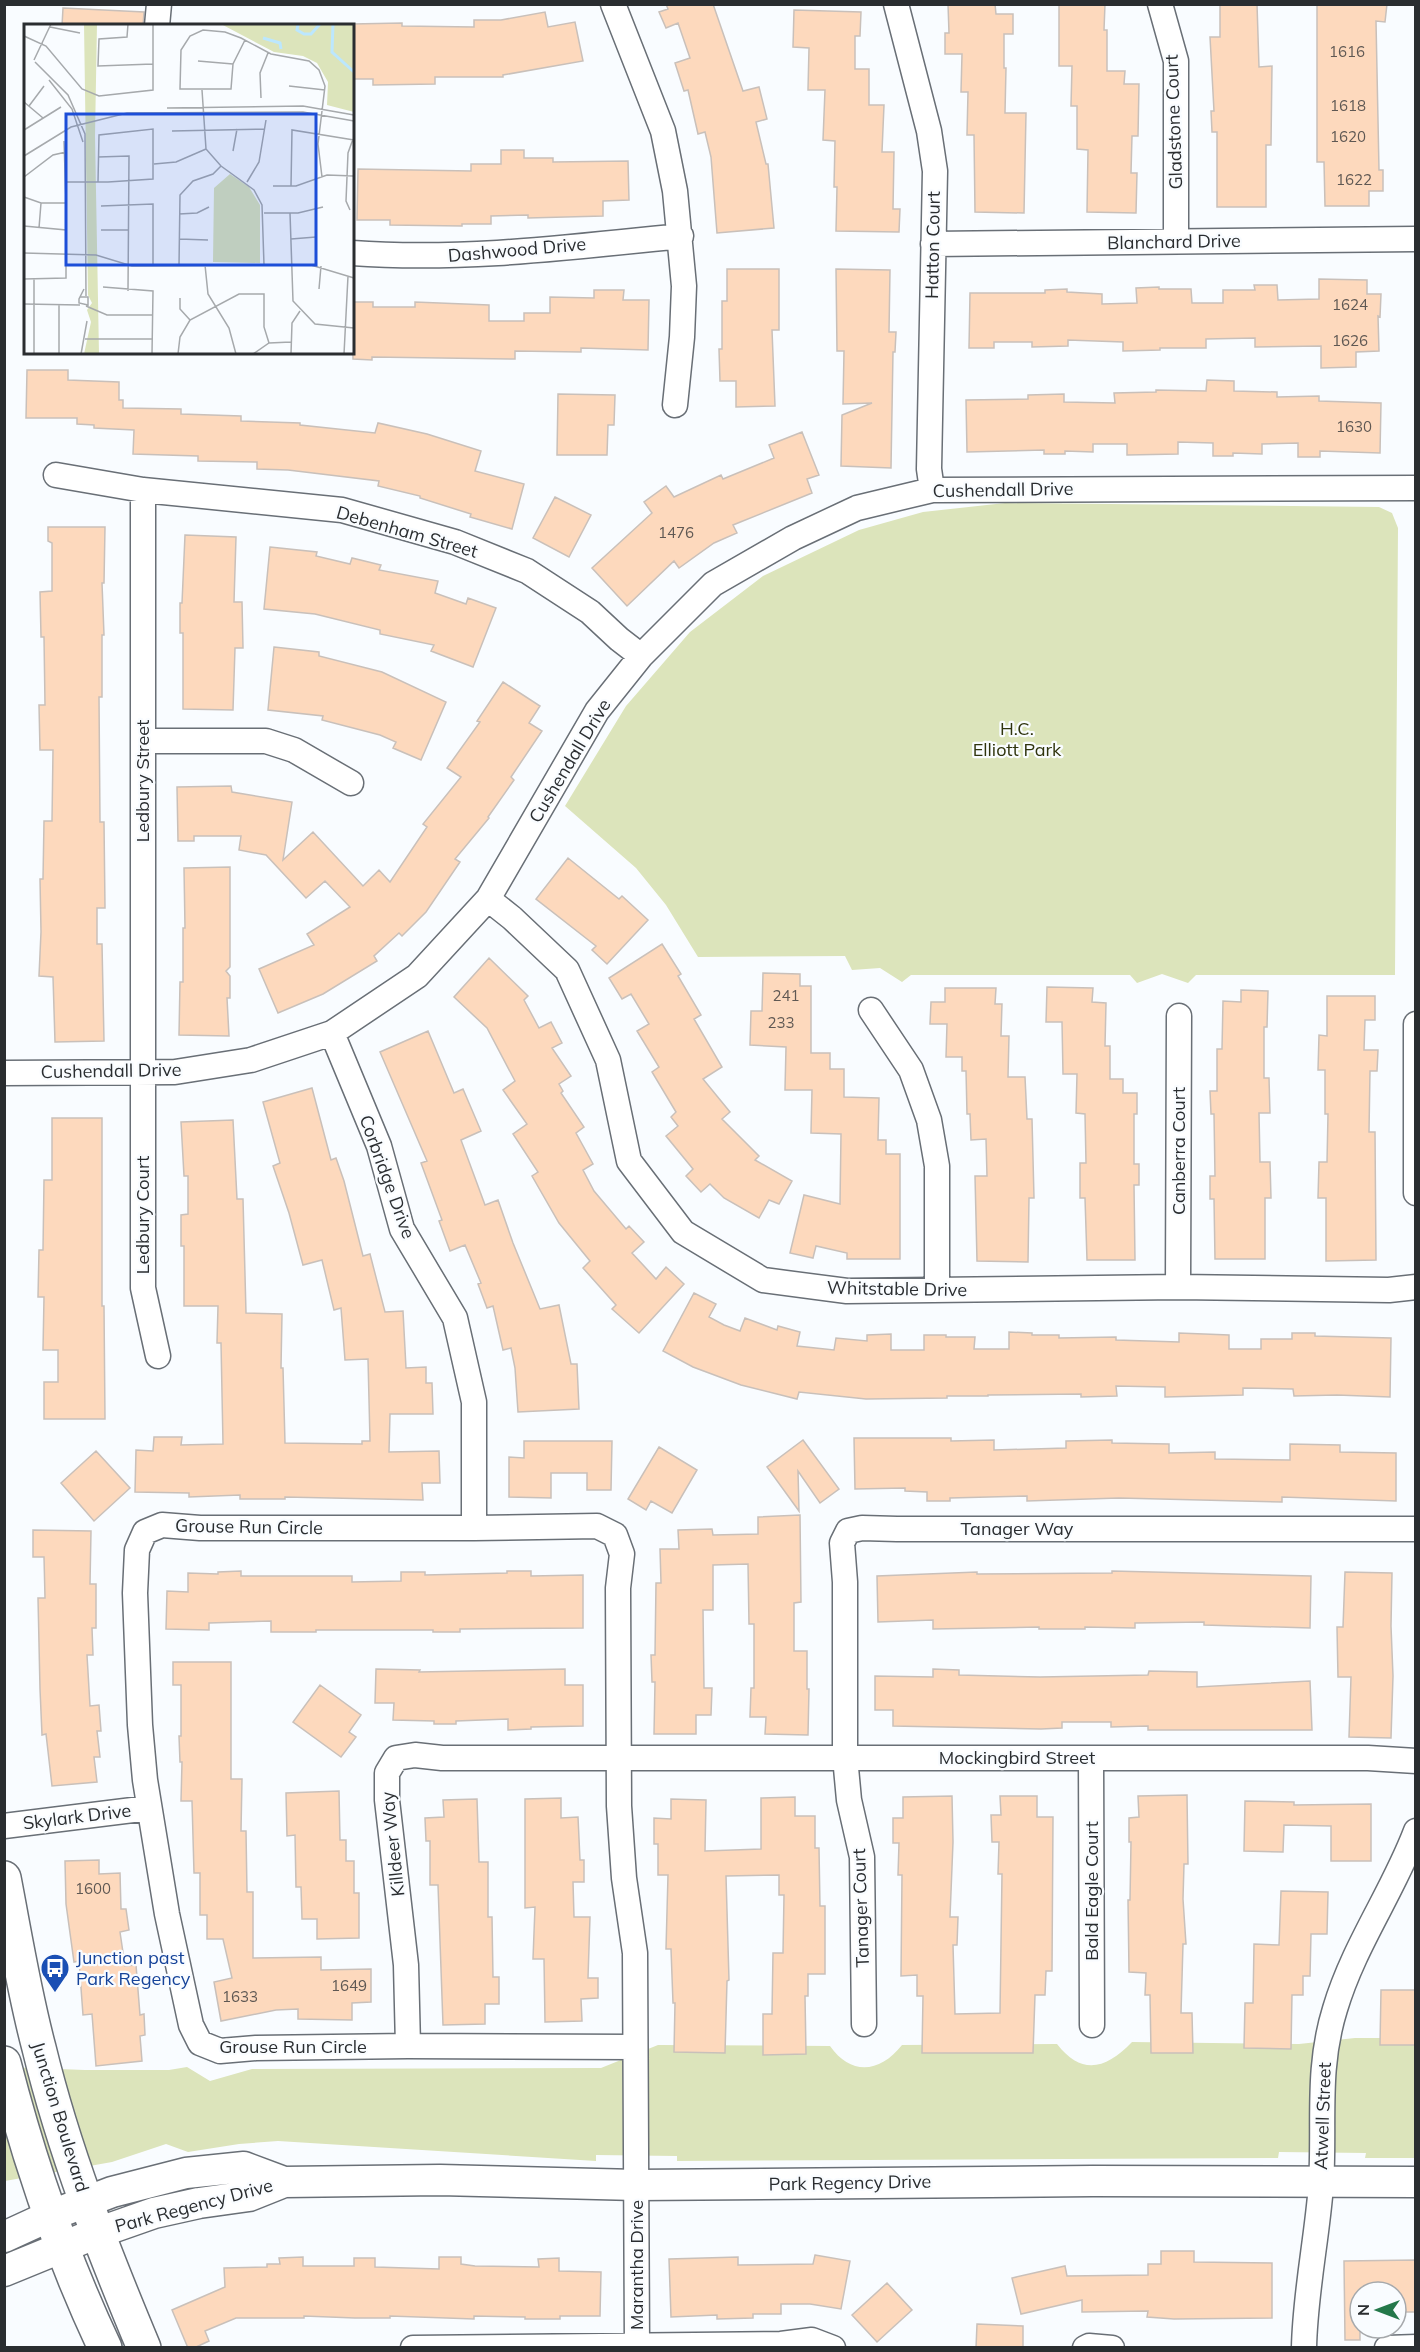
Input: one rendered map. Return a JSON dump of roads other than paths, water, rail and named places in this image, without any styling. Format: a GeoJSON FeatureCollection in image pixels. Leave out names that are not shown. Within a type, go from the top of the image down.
{"type":"FeatureCollection","features":[{"type":"Feature","properties":{"kind":"main road","name":"Junction Boulevard"},"geometry":{"type":"LineString","coordinates":[[4,1878],[20,1966],[39,2049],[85,2201],[144,2348]]}},
{"type":"Feature","properties":{"kind":"main road","name":"Junction Boulevard"},"geometry":{"type":"LineString","coordinates":[[4,2063],[20,2124],[52,2215],[90,2317],[105,2348]]}},
{"type":"Feature","properties":{"kind":"street"},"geometry":{"type":"LineString","coordinates":[[157,24],[159,4]]}},
{"type":"Feature","properties":{"kind":"street"},"geometry":{"type":"LineString","coordinates":[[613,4],[663,131],[675,191],[684,286],[682,337],[675,405]]}},
{"type":"Feature","properties":{"kind":"street","name":"Hatton Court"},"geometry":{"type":"LineString","coordinates":[[896,4],[929,131],[935,171],[930,469],[932,490]]}},
{"type":"Feature","properties":{"kind":"street","name":"Gladstone Court"},"geometry":{"type":"LineString","coordinates":[[1160,4],[1176,61],[1176,241]]}},
{"type":"Feature","properties":{"kind":"street","name":"Dashwood Drive"},"geometry":{"type":"LineString","coordinates":[[354,253],[444,257],[501,254],[681,236]]}},
{"type":"Feature","properties":{"kind":"street","name":"Blanchard Drive"},"geometry":{"type":"LineString","coordinates":[[933,244],[1416,239]]}},
{"type":"Feature","properties":{"kind":"street","name":"Debenham Street"},"geometry":{"type":"LineString","coordinates":[[56,475],[143,490],[342,510],[455,542],[527,571],[590,612],[641,656]]}},
{"type":"Feature","properties":{"kind":"street","name":"Cushendall Drive"},"geometry":{"type":"LineString","coordinates":[[4,1073],[175,1072],[251,1060],[332,1033],[417,976],[488,899],[597,711],[641,656],[712,584],[773,549],[857,508],[932,490],[1416,488]]}},
{"type":"Feature","properties":{"kind":"street","name":"Ledbury Street"},"geometry":{"type":"LineString","coordinates":[[143,490],[143,1072]]}},
{"type":"Feature","properties":{"kind":"street"},"geometry":{"type":"LineString","coordinates":[[143,741],[266,741],[294,750],[351,783]]}},
{"type":"Feature","properties":{"kind":"street","name":"Whitstable Drive"},"geometry":{"type":"LineString","coordinates":[[488,899],[512,918],[567,970],[608,1060],[629,1161],[683,1232],[763,1280],[847,1292],[1178,1287],[1389,1290],[1416,1287]]}},
{"type":"Feature","properties":{"kind":"street"},"geometry":{"type":"LineString","coordinates":[[871,1010],[910,1070],[930,1120],[937,1166],[937,1290]]}},
{"type":"Feature","properties":{"kind":"street","name":"Canberra Court"},"geometry":{"type":"LineString","coordinates":[[1178,1287],[1179,1016]]}},
{"type":"Feature","properties":{"kind":"street"},"geometry":{"type":"LineString","coordinates":[[1416,1024],[1416,1193]]}},
{"type":"Feature","properties":{"kind":"street","name":"Corbridge Drive"},"geometry":{"type":"LineString","coordinates":[[332,1033],[379,1146],[402,1229],[455,1318],[474,1402],[474,1528]]}},
{"type":"Feature","properties":{"kind":"street","name":"Ledbury Court"},"geometry":{"type":"LineString","coordinates":[[143,1072],[143,1288],[158,1356]]}},
{"type":"Feature","properties":{"kind":"street","name":"Grouse Run Circle"},"geometry":{"type":"LineString","coordinates":[[636,2048],[408,2046],[255,2048],[220,2051],[200,2043],[190,2025],[167,1914],[149,1808],[140,1725],[135,1593],[136,1550],[145,1532],[162,1525],[200,1528],[597,1526],[615,1535],[622,1554],[618,1588],[618,1758],[621,1840],[635,1953],[636,2048],[636,2185]]}},
{"type":"Feature","properties":{"kind":"street","name":"Tanager Way"},"geometry":{"type":"LineString","coordinates":[[845,1757],[845,1582],[842,1543],[848,1531],[876,1527],[897,1529],[1416,1529]]}},
{"type":"Feature","properties":{"kind":"street","name":"Killdeer Way"},"geometry":{"type":"LineString","coordinates":[[408,2046],[406,1965],[387,1800],[387,1773],[396,1758],[415,1755],[442,1758],[618,1758]]}},
{"type":"Feature","properties":{"kind":"street","name":"Tanager Court"},"geometry":{"type":"LineString","coordinates":[[845,1757],[849,1800],[862,1857],[864,2024]]}},
{"type":"Feature","properties":{"kind":"street","name":"Mockingbird Street"},"geometry":{"type":"LineString","coordinates":[[618,1758],[1368,1758],[1416,1761]]}},
{"type":"Feature","properties":{"kind":"street","name":"Bald Eagle Court"},"geometry":{"type":"LineString","coordinates":[[1091,1758],[1092,2025]]}},
{"type":"Feature","properties":{"kind":"street","name":"Skylark Drive"},"geometry":{"type":"LineString","coordinates":[[4,1826],[149,1808]]}},
{"type":"Feature","properties":{"kind":"street","name":"Atwell Street"},"geometry":{"type":"LineString","coordinates":[[1304,2348],[1306,2295],[1316,2236],[1321,2182],[1321,2093],[1334,2010],[1355,1954],[1399,1870],[1416,1831]]}},
{"type":"Feature","properties":{"kind":"street","name":"Park Regency Drive"},"geometry":{"type":"LineString","coordinates":[[4,2237],[85,2201],[186,2174],[244,2167],[284,2182]]}},
{"type":"Feature","properties":{"kind":"street","name":"Park Regency Drive"},"geometry":{"type":"LineString","coordinates":[[4,2271],[63,2246],[154,2213],[199,2203],[249,2196],[284,2182],[440,2180],[636,2185],[1093,2181],[1416,2182]]}},
{"type":"Feature","properties":{"kind":"street","name":"Marantha Drive"},"geometry":{"type":"LineString","coordinates":[[636,2185],[637,2346]]}},
{"type":"Feature","properties":{"kind":"street"},"geometry":{"type":"LineString","coordinates":[[413,2348],[781,2344],[812,2340],[833,2348]]}},
{"type":"Feature","properties":{"kind":"street"},"geometry":{"type":"LineString","coordinates":[[1085,2348],[1089,2346],[1112,2348]]}},
{"type":"Feature","properties":{"kind":"street"},"geometry":{"type":"LineString","coordinates":[[1387,2348],[1416,2347]]}},
{"type":"Feature","properties":{"kind":"place","name":"Junction past Park Regency"},"geometry":{"type":"Point","coordinates":[55,1994]}},
{"type":"Feature","properties":{"kind":"park label","name":"H.C. Elliott Park"},"geometry":{"type":"Point","coordinates":[1017,739]}}]}
